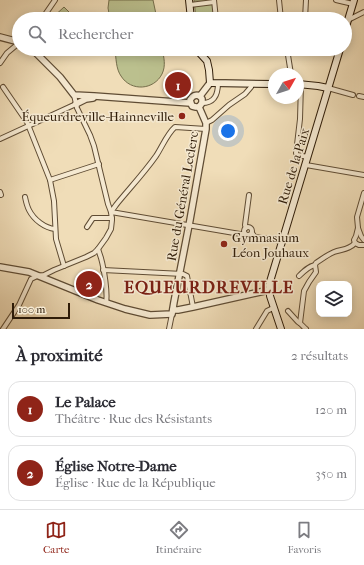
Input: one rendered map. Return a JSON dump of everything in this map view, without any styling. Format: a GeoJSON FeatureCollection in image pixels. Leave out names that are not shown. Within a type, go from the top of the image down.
{"type":"FeatureCollection","features":[{"type":"Feature","properties":{"kind":"main road"},"geometry":{"type":"LineString","coordinates":[[349,12],[353,2]]}},
{"type":"Feature","properties":{"kind":"main road"},"geometry":{"type":"LineString","coordinates":[[202,56],[208,63],[210,83],[268,84]]}},
{"type":"Feature","properties":{"kind":"main road","name":"Rue de la Paix"},"geometry":{"type":"LineString","coordinates":[[269,290],[269,284],[338,56]]}},
{"type":"Feature","properties":{"kind":"main road"},"geometry":{"type":"LineString","coordinates":[[304,85],[328,88]]}},
{"type":"Feature","properties":{"kind":"main road"},"geometry":{"type":"LineString","coordinates":[[269,290],[273,308],[281,329]]}},
{"type":"Feature","properties":{"kind":"street"},"geometry":{"type":"LineString","coordinates":[[47,12],[55,0]]}},
{"type":"Feature","properties":{"kind":"street"},"geometry":{"type":"LineString","coordinates":[[279,0],[280,12]]}},
{"type":"Feature","properties":{"kind":"street"},"geometry":{"type":"LineString","coordinates":[[306,0],[306,12]]}},
{"type":"Feature","properties":{"kind":"street"},"geometry":{"type":"LineString","coordinates":[[336,0],[353,2]]}},
{"type":"Feature","properties":{"kind":"street"},"geometry":{"type":"LineString","coordinates":[[189,3],[214,1],[215,12]]}},
{"type":"Feature","properties":{"kind":"street"},"geometry":{"type":"LineString","coordinates":[[352,18],[364,12]]}},
{"type":"Feature","properties":{"kind":"street"},"geometry":{"type":"LineString","coordinates":[[0,37],[12,41]]}},
{"type":"Feature","properties":{"kind":"street"},"geometry":{"type":"LineString","coordinates":[[0,62],[12,49]]}},
{"type":"Feature","properties":{"kind":"street"},"geometry":{"type":"LineString","coordinates":[[4,329],[19,305],[33,277],[44,275],[90,255],[98,249],[108,234],[112,224],[111,212],[99,164],[92,141],[77,108],[74,95],[63,80],[39,56]]}},
{"type":"Feature","properties":{"kind":"street"},"geometry":{"type":"LineString","coordinates":[[288,56],[290,68]]}},
{"type":"Feature","properties":{"kind":"street"},"geometry":{"type":"LineString","coordinates":[[200,96],[210,83]]}},
{"type":"Feature","properties":{"kind":"street"},"geometry":{"type":"LineString","coordinates":[[74,95],[190,102],[194,107],[210,102],[218,91],[218,83]]}},
{"type":"Feature","properties":{"kind":"street"},"geometry":{"type":"LineString","coordinates":[[111,212],[156,156],[170,131],[175,127],[206,126],[229,105],[249,91],[252,84]]}},
{"type":"Feature","properties":{"kind":"street"},"geometry":{"type":"LineString","coordinates":[[3,87],[28,122],[50,180],[54,201],[56,239],[64,266]]}},
{"type":"Feature","properties":{"kind":"street"},"geometry":{"type":"LineString","coordinates":[[328,88],[353,95]]}},
{"type":"Feature","properties":{"kind":"street"},"geometry":{"type":"LineString","coordinates":[[190,102],[192,97],[196,95],[200,96]]}},
{"type":"Feature","properties":{"kind":"street"},"geometry":{"type":"LineString","coordinates":[[200,96],[202,99],[201,105]]}},
{"type":"Feature","properties":{"kind":"street"},"geometry":{"type":"LineString","coordinates":[[359,96],[364,97]]}},
{"type":"Feature","properties":{"kind":"street"},"geometry":{"type":"LineString","coordinates":[[0,139],[86,99],[101,97]]}},
{"type":"Feature","properties":{"kind":"street"},"geometry":{"type":"LineString","coordinates":[[300,104],[300,119],[296,153],[297,155],[308,157]]}},
{"type":"Feature","properties":{"kind":"street","name":"Rue du Général Leclerc"},"geometry":{"type":"LineString","coordinates":[[172,312],[189,226],[206,126],[201,105]]}},
{"type":"Feature","properties":{"kind":"street"},"geometry":{"type":"LineString","coordinates":[[50,180],[99,164]]}},
{"type":"Feature","properties":{"kind":"street"},"geometry":{"type":"LineString","coordinates":[[306,165],[364,175]]}},
{"type":"Feature","properties":{"kind":"street"},"geometry":{"type":"LineString","coordinates":[[360,245],[362,244],[358,228],[358,217],[364,192]]}},
{"type":"Feature","properties":{"kind":"street"},"geometry":{"type":"LineString","coordinates":[[245,234],[249,195]]}},
{"type":"Feature","properties":{"kind":"street"},"geometry":{"type":"LineString","coordinates":[[24,198],[33,216],[42,224],[56,229]]}},
{"type":"Feature","properties":{"kind":"street"},"geometry":{"type":"LineString","coordinates":[[111,212],[240,234],[249,235],[252,233]]}},
{"type":"Feature","properties":{"kind":"street"},"geometry":{"type":"LineString","coordinates":[[87,227],[93,218],[112,218]]}},
{"type":"Feature","properties":{"kind":"street"},"geometry":{"type":"LineString","coordinates":[[246,228],[251,228],[255,237],[282,241]]}},
{"type":"Feature","properties":{"kind":"street"},"geometry":{"type":"LineString","coordinates":[[360,245],[355,239],[361,238]]}},
{"type":"Feature","properties":{"kind":"street"},"geometry":{"type":"LineString","coordinates":[[299,276],[328,255],[360,245]]}},
{"type":"Feature","properties":{"kind":"street"},"geometry":{"type":"LineString","coordinates":[[98,249],[107,295],[106,303]]}},
{"type":"Feature","properties":{"kind":"street"},"geometry":{"type":"LineString","coordinates":[[300,323],[304,291],[316,272],[315,265]]}},
{"type":"Feature","properties":{"kind":"street"},"geometry":{"type":"LineString","coordinates":[[0,267],[26,271],[106,303],[150,315],[172,312],[269,290]]}},
{"type":"Feature","properties":{"kind":"street"},"geometry":{"type":"LineString","coordinates":[[103,270],[183,274],[187,276],[193,307]]}},
{"type":"Feature","properties":{"kind":"street"},"geometry":{"type":"LineString","coordinates":[[256,329],[267,312],[273,308]]}},
{"type":"Feature","properties":{"kind":"street"},"geometry":{"type":"LineString","coordinates":[[288,311],[306,329]]}},
{"type":"Feature","properties":{"kind":"street"},"geometry":{"type":"LineString","coordinates":[[169,329],[172,312]]}},
{"type":"Feature","properties":{"kind":"green space"},"geometry":{"type":"Polygon","coordinates":[[[109,0],[153,0],[156,12],[109,12],[109,0]]]}},
{"type":"Feature","properties":{"kind":"green space"},"geometry":{"type":"Polygon","coordinates":[[[194,0],[213,0],[214,12],[195,12],[194,0]]]}},
{"type":"Feature","properties":{"kind":"green space"},"geometry":{"type":"Polygon","coordinates":[[[64,7],[69,12],[59,12],[64,7]]]}},
{"type":"Feature","properties":{"kind":"green space"},"geometry":{"type":"Polygon","coordinates":[[[116,56],[164,56],[164,58],[162,74],[154,83],[142,87],[130,85],[125,81],[119,73],[116,56]]]}},
{"type":"Feature","properties":{"kind":"place","name":"Le Palace"},"geometry":{"type":"Point","coordinates":[178,85]}},
{"type":"Feature","properties":{"kind":"place","name":"Équeurdreville-Hainneville"},"geometry":{"type":"Point","coordinates":[182,116]}},
{"type":"Feature","properties":{"kind":"place","name":"Gymnasium Léon Jouhaux"},"geometry":{"type":"Point","coordinates":[224,244]}},
{"type":"Feature","properties":{"kind":"place","name":"Église Notre-Dame"},"geometry":{"type":"Point","coordinates":[89,284]}},
{"type":"Feature","properties":{"kind":"district","name":"EQUEURDREVILLE"},"geometry":{"type":"Point","coordinates":[209,287]}}]}
